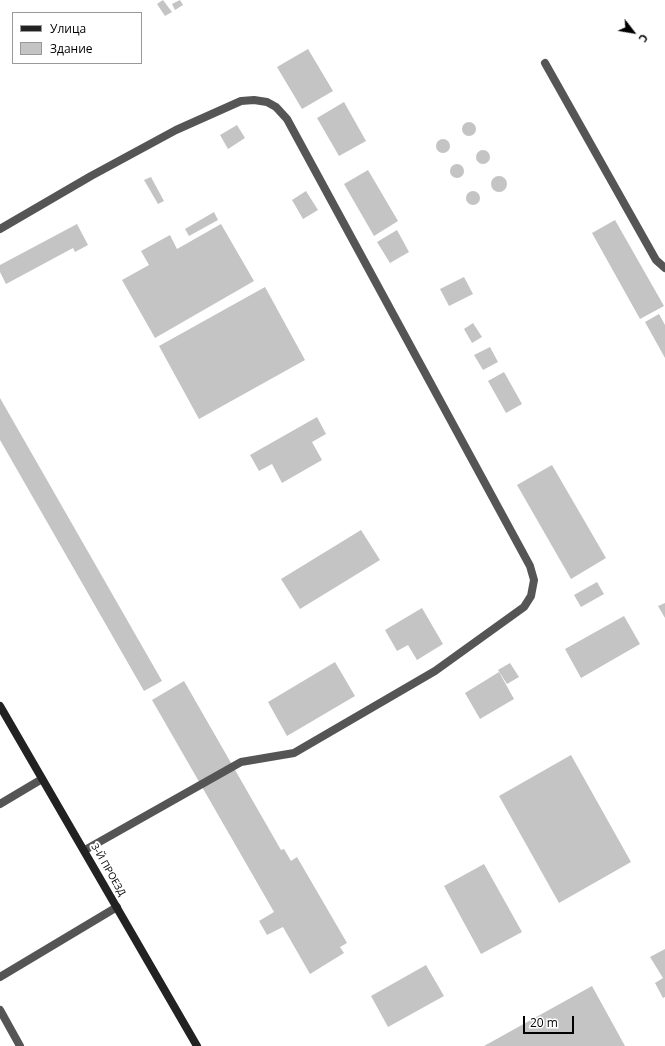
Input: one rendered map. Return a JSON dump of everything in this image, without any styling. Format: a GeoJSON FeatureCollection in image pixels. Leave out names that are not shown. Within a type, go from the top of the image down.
{"type":"FeatureCollection","features":[{"type":"Feature","properties":{"kind":"street","name":"3-Й ПРОЕЗД"},"geometry":{"type":"LineString","coordinates":[[0,706],[85,850],[197,1046]]}},
{"type":"Feature","properties":{"kind":"lane"},"geometry":{"type":"LineString","coordinates":[[545,63],[656,260],[665,268]]}},
{"type":"Feature","properties":{"kind":"lane"},"geometry":{"type":"LineString","coordinates":[[0,229],[91,176],[176,130],[241,101],[254,100],[267,102],[276,107],[287,119],[295,133],[530,566],[534,580],[531,596],[524,607],[435,671],[294,753],[241,762],[85,850]]}},
{"type":"Feature","properties":{"kind":"lane"},"geometry":{"type":"LineString","coordinates":[[0,804],[42,779]]}},
{"type":"Feature","properties":{"kind":"lane"},"geometry":{"type":"LineString","coordinates":[[0,977],[117,907]]}},
{"type":"Feature","properties":{"kind":"lane"},"geometry":{"type":"LineString","coordinates":[[0,1010],[20,1046]]}},
{"type":"Feature","properties":{"kind":"building"},"geometry":{"type":"Polygon","coordinates":[[[163,0],[172,12],[165,16],[157,4],[163,0]]]}},
{"type":"Feature","properties":{"kind":"building"},"geometry":{"type":"Polygon","coordinates":[[[180,0],[183,5],[175,10],[172,4],[180,0]]]}},
{"type":"Feature","properties":{"kind":"building"},"geometry":{"type":"Polygon","coordinates":[[[308,49],[333,91],[302,109],[277,67],[308,49]]]}},
{"type":"Feature","properties":{"kind":"building"},"geometry":{"type":"Polygon","coordinates":[[[344,102],[366,141],[339,156],[317,118],[344,102]]]}},
{"type":"Feature","properties":{"kind":"building"},"geometry":{"type":"Polygon","coordinates":[[[469,122],[474,124],[476,129],[474,134],[469,136],[464,134],[462,129],[464,124],[469,122]]]}},
{"type":"Feature","properties":{"kind":"building"},"geometry":{"type":"Polygon","coordinates":[[[237,125],[245,138],[228,149],[220,135],[237,125]]]}},
{"type":"Feature","properties":{"kind":"building"},"geometry":{"type":"Polygon","coordinates":[[[443,139],[448,141],[450,146],[448,151],[443,153],[438,151],[436,146],[438,141],[443,139]]]}},
{"type":"Feature","properties":{"kind":"building"},"geometry":{"type":"Polygon","coordinates":[[[480,150],[486,150],[490,154],[490,160],[486,164],[480,164],[476,160],[476,154],[480,150]]]}},
{"type":"Feature","properties":{"kind":"building"},"geometry":{"type":"Polygon","coordinates":[[[454,164],[460,164],[464,168],[464,174],[460,178],[454,178],[450,174],[450,168],[454,164]]]}},
{"type":"Feature","properties":{"kind":"building"},"geometry":{"type":"Polygon","coordinates":[[[368,170],[398,221],[374,236],[344,184],[368,170]]]}},
{"type":"Feature","properties":{"kind":"building"},"geometry":{"type":"Polygon","coordinates":[[[499,176],[505,178],[507,184],[505,190],[499,192],[493,190],[491,184],[493,178],[499,176]]]}},
{"type":"Feature","properties":{"kind":"building"},"geometry":{"type":"Polygon","coordinates":[[[151,177],[164,201],[158,204],[144,180],[151,177]]]}},
{"type":"Feature","properties":{"kind":"building"},"geometry":{"type":"Polygon","coordinates":[[[306,191],[318,210],[303,219],[292,200],[306,191]]]}},
{"type":"Feature","properties":{"kind":"building"},"geometry":{"type":"Polygon","coordinates":[[[470,191],[476,191],[480,195],[480,201],[476,205],[470,205],[466,201],[466,195],[470,191]]]}},
{"type":"Feature","properties":{"kind":"building"},"geometry":{"type":"Polygon","coordinates":[[[214,212],[218,220],[189,236],[185,229],[214,212]]]}},
{"type":"Feature","properties":{"kind":"building"},"geometry":{"type":"Polygon","coordinates":[[[615,220],[664,306],[640,319],[592,233],[615,220]]]}},
{"type":"Feature","properties":{"kind":"building"},"geometry":{"type":"Polygon","coordinates":[[[77,224],[88,245],[75,252],[73,248],[6,284],[0,272],[0,265],[77,224]]]}},
{"type":"Feature","properties":{"kind":"building"},"geometry":{"type":"Polygon","coordinates":[[[221,224],[254,281],[155,338],[122,280],[149,265],[141,251],[170,235],[177,249],[221,224]]]}},
{"type":"Feature","properties":{"kind":"building"},"geometry":{"type":"Polygon","coordinates":[[[397,230],[409,252],[390,263],[377,242],[397,230]]]}},
{"type":"Feature","properties":{"kind":"building"},"geometry":{"type":"Polygon","coordinates":[[[464,277],[473,294],[449,306],[440,289],[464,277]]]}},
{"type":"Feature","properties":{"kind":"building"},"geometry":{"type":"Polygon","coordinates":[[[265,287],[305,360],[199,419],[159,346],[265,287]]]}},
{"type":"Feature","properties":{"kind":"building"},"geometry":{"type":"Polygon","coordinates":[[[659,314],[665,325],[665,358],[645,322],[659,314]]]}},
{"type":"Feature","properties":{"kind":"building"},"geometry":{"type":"Polygon","coordinates":[[[473,323],[482,337],[472,343],[464,329],[473,323]]]}},
{"type":"Feature","properties":{"kind":"building"},"geometry":{"type":"Polygon","coordinates":[[[490,347],[498,362],[483,370],[474,355],[490,347]]]}},
{"type":"Feature","properties":{"kind":"building"},"geometry":{"type":"Polygon","coordinates":[[[504,372],[522,404],[506,413],[488,381],[504,372]]]}},
{"type":"Feature","properties":{"kind":"building"},"geometry":{"type":"Polygon","coordinates":[[[0,398],[162,681],[144,691],[0,440],[0,398]]]}},
{"type":"Feature","properties":{"kind":"building"},"geometry":{"type":"Polygon","coordinates":[[[317,417],[326,434],[312,442],[322,460],[282,483],[272,464],[259,471],[250,455],[317,417]]]}},
{"type":"Feature","properties":{"kind":"building"},"geometry":{"type":"Polygon","coordinates":[[[552,465],[606,558],[571,579],[517,485],[552,465]]]}},
{"type":"Feature","properties":{"kind":"building"},"geometry":{"type":"Polygon","coordinates":[[[361,530],[380,560],[300,609],[281,579],[361,530]]]}},
{"type":"Feature","properties":{"kind":"building"},"geometry":{"type":"Polygon","coordinates":[[[597,582],[604,594],[581,607],[574,595],[597,582]]]}},
{"type":"Feature","properties":{"kind":"building"},"geometry":{"type":"Polygon","coordinates":[[[665,603],[665,618],[658,606],[665,603]]]}},
{"type":"Feature","properties":{"kind":"building"},"geometry":{"type":"Polygon","coordinates":[[[422,608],[443,644],[417,660],[408,645],[397,651],[385,630],[422,608]]]}},
{"type":"Feature","properties":{"kind":"building"},"geometry":{"type":"Polygon","coordinates":[[[624,616],[640,644],[581,678],[565,649],[624,616]]]}},
{"type":"Feature","properties":{"kind":"building"},"geometry":{"type":"Polygon","coordinates":[[[335,662],[355,696],[287,736],[268,702],[335,662]]]}},
{"type":"Feature","properties":{"kind":"building"},"geometry":{"type":"Polygon","coordinates":[[[510,663],[519,677],[507,684],[498,670],[510,663]]]}},
{"type":"Feature","properties":{"kind":"building"},"geometry":{"type":"Polygon","coordinates":[[[499,672],[514,699],[480,719],[465,693],[499,672]]]}},
{"type":"Feature","properties":{"kind":"building"},"geometry":{"type":"Polygon","coordinates":[[[184,681],[281,850],[284,849],[291,861],[297,857],[347,943],[340,947],[344,953],[310,974],[283,927],[267,935],[259,921],[274,912],[152,700],[184,681]]]}},
{"type":"Feature","properties":{"kind":"building"},"geometry":{"type":"Polygon","coordinates":[[[571,755],[631,862],[559,903],[499,796],[571,755]]]}},
{"type":"Feature","properties":{"kind":"building"},"geometry":{"type":"Polygon","coordinates":[[[484,864],[522,932],[481,954],[444,886],[484,864]]]}},
{"type":"Feature","properties":{"kind":"building"},"geometry":{"type":"Polygon","coordinates":[[[665,949],[665,997],[663,998],[655,983],[663,978],[650,957],[665,949]]]}},
{"type":"Feature","properties":{"kind":"building"},"geometry":{"type":"Polygon","coordinates":[[[426,965],[444,996],[388,1027],[371,996],[426,965]]]}},
{"type":"Feature","properties":{"kind":"building"},"geometry":{"type":"Polygon","coordinates":[[[592,986],[625,1046],[484,1046],[592,986]]]}}]}
